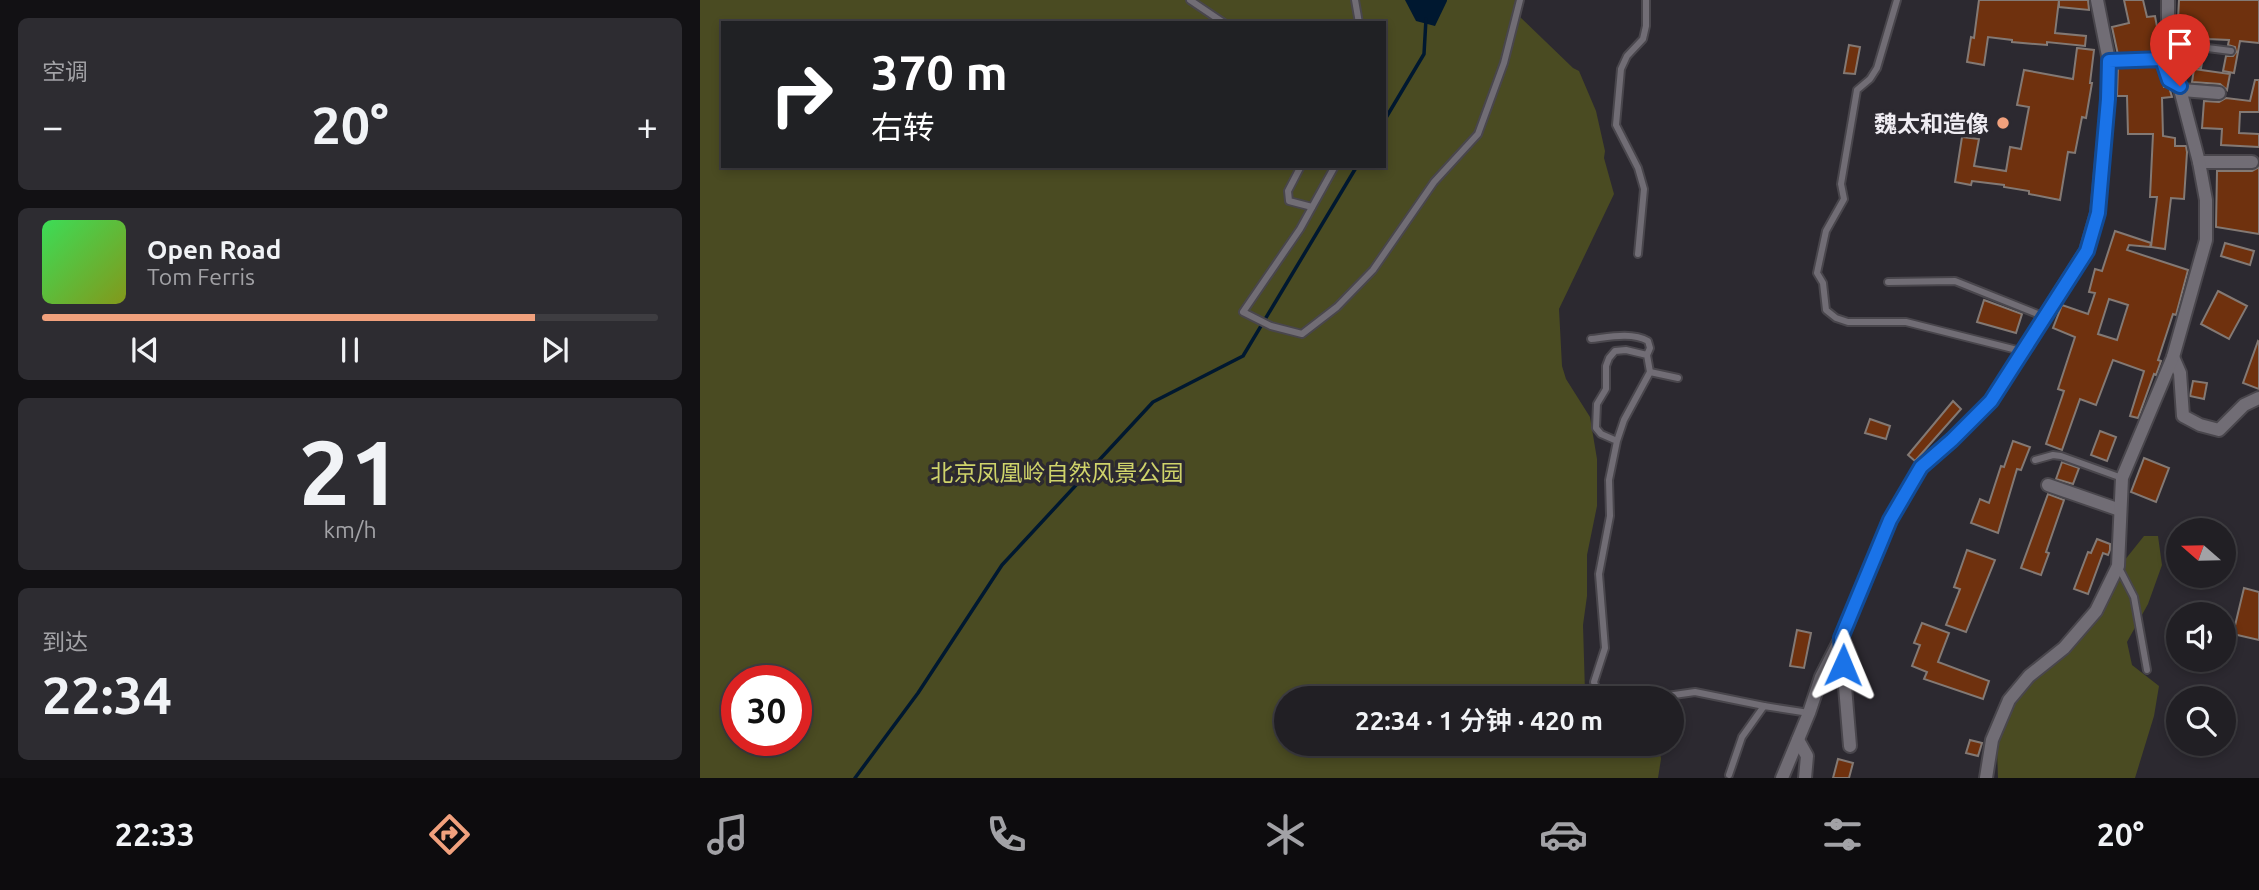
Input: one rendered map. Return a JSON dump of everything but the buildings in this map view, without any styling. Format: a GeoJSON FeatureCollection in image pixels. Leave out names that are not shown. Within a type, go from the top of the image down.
{"type":"FeatureCollection","features":[{"type":"Feature","properties":{"kind":"street"},"geometry":{"type":"LineString","coordinates":[[1782,778],[1810,713],[1821,677],[1841,638],[1890,520],[1921,467],[1991,401],[2087,251],[2098,213],[2108,99],[2109,61],[2098,0]]}},
{"type":"Feature","properties":{"kind":"street"},"geometry":{"type":"LineString","coordinates":[[1986,778],[1992,740],[2009,700],[2029,676],[2064,648],[2096,611],[2119,566],[2122,478],[2172,357],[2206,240],[2206,200],[2199,162],[2168,43],[2168,0]]}},
{"type":"Feature","properties":{"kind":"street"},"geometry":{"type":"LineString","coordinates":[[2181,88],[2219,93]]}},
{"type":"Feature","properties":{"kind":"street"},"geometry":{"type":"LineString","coordinates":[[2199,162],[2252,162]]}},
{"type":"Feature","properties":{"kind":"street"},"geometry":{"type":"LineString","coordinates":[[2172,357],[2180,373],[2183,416],[2200,425],[2219,430],[2244,405],[2259,398]]}},
{"type":"Feature","properties":{"kind":"street"},"geometry":{"type":"LineString","coordinates":[[2048,485],[2120,510]]}},
{"type":"Feature","properties":{"kind":"street"},"geometry":{"type":"LineString","coordinates":[[1841,638],[1850,746]]}},
{"type":"Feature","properties":{"kind":"street"},"geometry":{"type":"LineString","coordinates":[[1798,740],[1807,756],[1805,778]]}},
{"type":"Feature","properties":{"kind":"lane"},"geometry":{"type":"LineString","coordinates":[[1190,0],[1221,21]]}},
{"type":"Feature","properties":{"kind":"lane"},"geometry":{"type":"LineString","coordinates":[[1355,0],[1359,21]]}},
{"type":"Feature","properties":{"kind":"lane"},"geometry":{"type":"LineString","coordinates":[[1334,168],[1244,312],[1271,326],[1302,334],[1336,307],[1373,270],[1434,181],[1478,134],[1504,63],[1520,0]]}},
{"type":"Feature","properties":{"kind":"lane"},"geometry":{"type":"LineString","coordinates":[[1638,254],[1644,189],[1638,168],[1616,124],[1621,69],[1627,56],[1643,39],[1646,0]]}},
{"type":"Feature","properties":{"kind":"lane"},"geometry":{"type":"LineString","coordinates":[[1897,0],[1877,68],[1870,79],[1857,90],[1841,184],[1844,199],[1822,241],[1817,273],[1823,283],[1826,310],[1836,318],[1848,322],[1906,322],[2021,351]]}},
{"type":"Feature","properties":{"kind":"lane"},"geometry":{"type":"LineString","coordinates":[[2168,43],[2231,51]]}},
{"type":"Feature","properties":{"kind":"lane"},"geometry":{"type":"LineString","coordinates":[[2109,61],[2162,59],[2169,80],[2181,88]]}},
{"type":"Feature","properties":{"kind":"lane"},"geometry":{"type":"LineString","coordinates":[[1300,168],[1288,191],[1289,201],[1312,207]]}},
{"type":"Feature","properties":{"kind":"lane"},"geometry":{"type":"LineString","coordinates":[[1888,282],[1955,281],[2045,317]]}},
{"type":"Feature","properties":{"kind":"lane"},"geometry":{"type":"LineString","coordinates":[[1591,339],[1632,336],[1648,341],[1650,348],[1647,355],[1650,372],[1624,420],[1609,480],[1610,516],[1599,574],[1605,648],[1594,682],[1595,686]]}},
{"type":"Feature","properties":{"kind":"lane"},"geometry":{"type":"LineString","coordinates":[[1617,442],[1601,434],[1596,428],[1597,404],[1606,389],[1606,366],[1615,351],[1626,350],[1647,355]]}},
{"type":"Feature","properties":{"kind":"lane"},"geometry":{"type":"LineString","coordinates":[[1650,372],[1678,378]]}},
{"type":"Feature","properties":{"kind":"lane"},"geometry":{"type":"LineString","coordinates":[[2035,460],[2053,455],[2061,456],[2122,478]]}},
{"type":"Feature","properties":{"kind":"lane"},"geometry":{"type":"LineString","coordinates":[[2119,566],[2134,597],[2147,670]]}},
{"type":"Feature","properties":{"kind":"lane"},"geometry":{"type":"LineString","coordinates":[[1684,694],[1695,692],[1810,713]]}},
{"type":"Feature","properties":{"kind":"lane"},"geometry":{"type":"LineString","coordinates":[[1729,775],[1742,737],[1764,706]]}},
{"type":"Feature","properties":{"kind":"green space","name":"北京凤凰岭自然风景公园"},"geometry":{"type":"Polygon","coordinates":[[[700,0],[1520,0],[1518,15],[1579,71],[1596,111],[1605,151],[1604,158],[1614,194],[1559,309],[1562,366],[1566,379],[1590,417],[1597,459],[1597,506],[1587,555],[1587,596],[1583,625],[1585,686],[1274,686],[1274,756],[1661,756],[1658,778],[700,778],[700,0]]]}},
{"type":"Feature","properties":{"kind":"green space"},"geometry":{"type":"Polygon","coordinates":[[[2144,536],[2158,536],[2162,565],[2148,604],[2127,642],[2132,665],[2159,686],[2154,716],[2135,778],[1998,778],[1997,750],[2005,714],[2098,603],[2124,561],[2144,536]]]}},
{"type":"Feature","properties":{"kind":"water"},"geometry":{"type":"Polygon","coordinates":[[[1405,0],[1447,1],[1435,26],[1416,21],[1405,0]]]}},
{"type":"Feature","properties":{"kind":"waterway"},"geometry":{"type":"LineString","coordinates":[[1386,118],[1424,54],[1426,19]]}},
{"type":"Feature","properties":{"kind":"waterway"},"geometry":{"type":"LineString","coordinates":[[855,778],[918,693],[1002,565],[1153,402],[1243,356],[1356,168]]}},
{"type":"Feature","properties":{"kind":"place","name":"魏太和造像"},"geometry":{"type":"Point","coordinates":[2003,123]}},
{"type":"Feature","properties":{"kind":"route"},"geometry":{"type":"LineString","coordinates":[[1843,665],[1841,638],[1890,520],[1921,467],[1991,401],[2087,251],[2098,213],[2109,61],[2162,59],[2169,80],[2180,86]]}}]}
